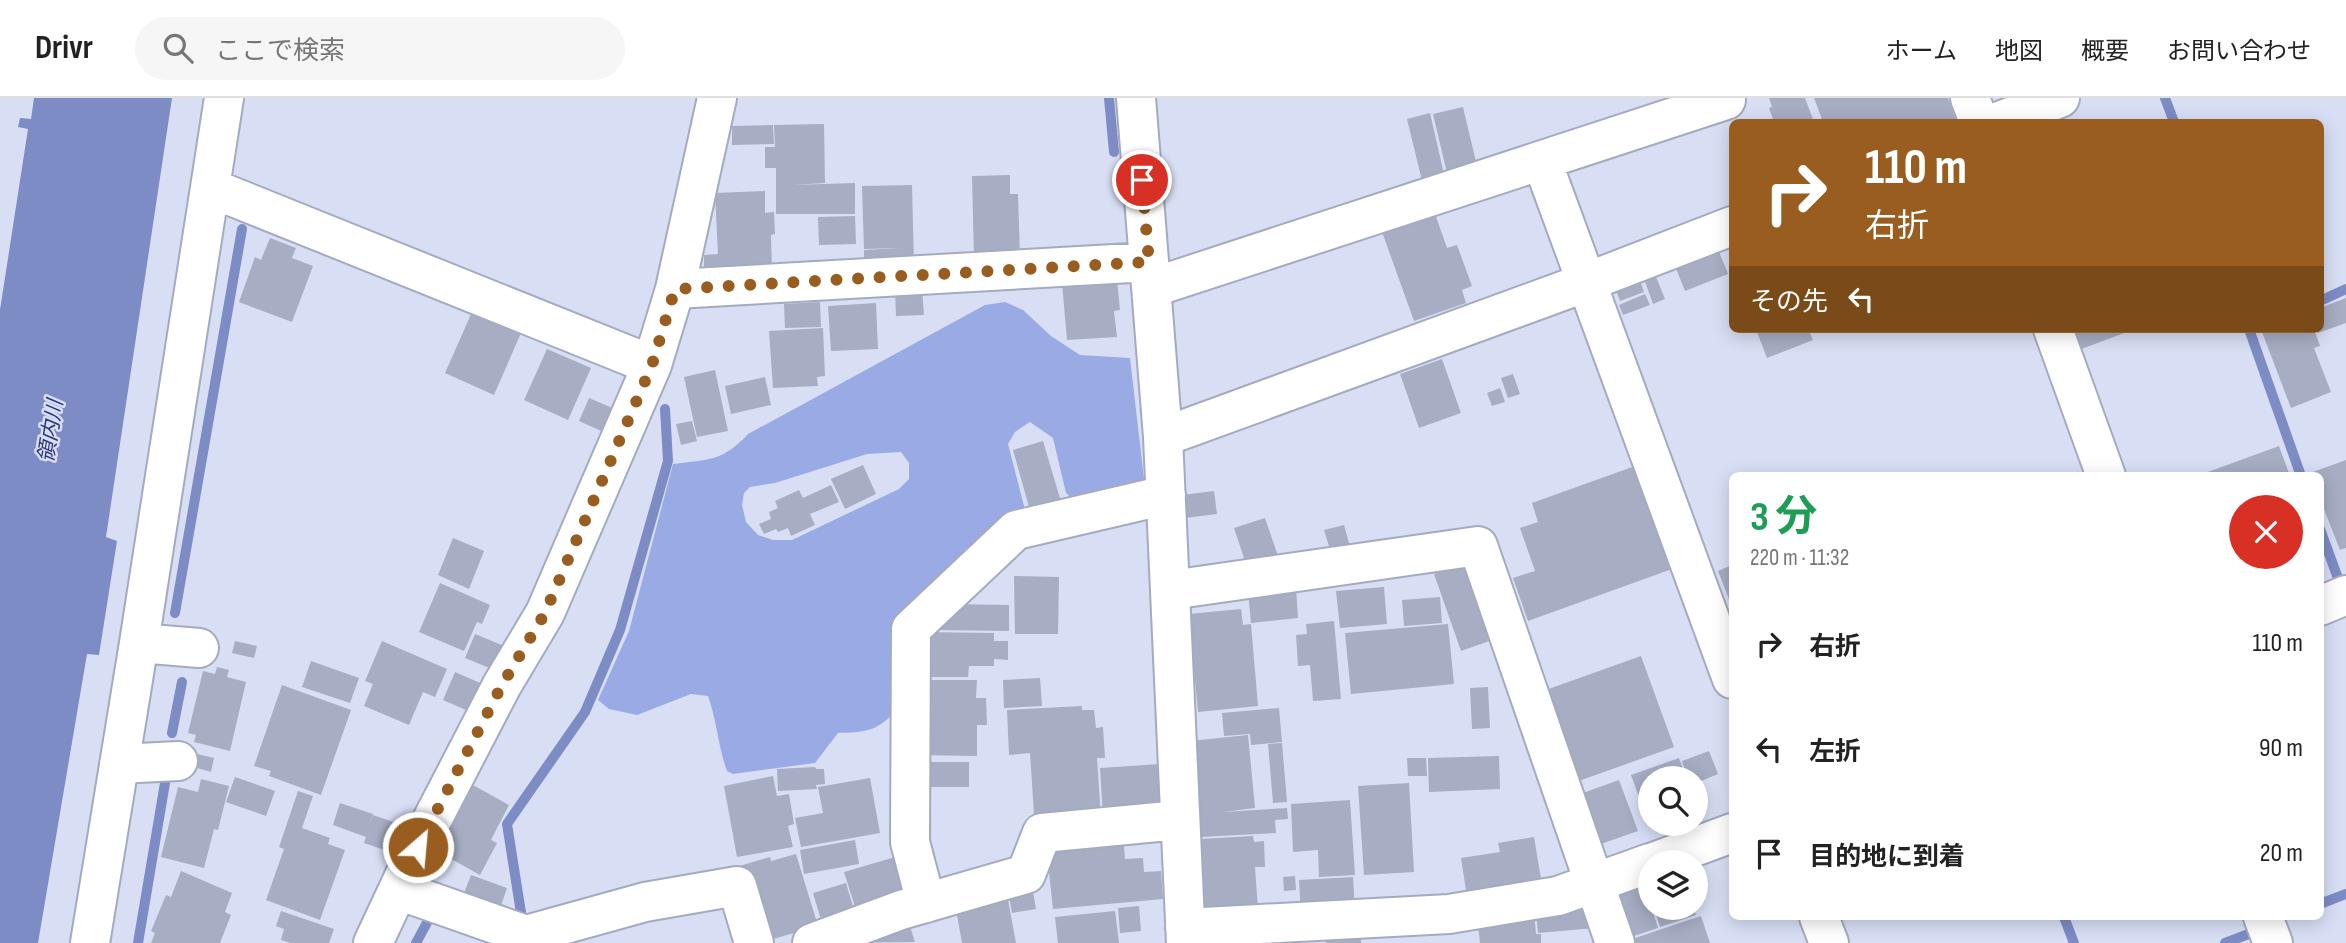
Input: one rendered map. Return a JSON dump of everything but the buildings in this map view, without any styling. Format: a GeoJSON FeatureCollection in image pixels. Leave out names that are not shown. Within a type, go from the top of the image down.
{"type":"FeatureCollection","features":[{"type":"Feature","properties":{"kind":"street"},"geometry":{"type":"LineString","coordinates":[[90,943],[211,188],[223,98]]}},
{"type":"Feature","properties":{"kind":"street"},"geometry":{"type":"LineString","coordinates":[[373,943],[502,685],[545,613],[652,365],[675,289],[717,98]]}},
{"type":"Feature","properties":{"kind":"street"},"geometry":{"type":"LineString","coordinates":[[1136,98],[1163,437],[1186,935],[1450,914],[1559,895],[1638,868]]}},
{"type":"Feature","properties":{"kind":"street"},"geometry":{"type":"LineString","coordinates":[[675,289],[1150,275],[1542,161],[1726,100],[1725,98]]}},
{"type":"Feature","properties":{"kind":"street"},"geometry":{"type":"LineString","coordinates":[[1970,98],[1978,119]]}},
{"type":"Feature","properties":{"kind":"street"},"geometry":{"type":"LineString","coordinates":[[2005,119],[2060,98]]}},
{"type":"Feature","properties":{"kind":"street"},"geometry":{"type":"LineString","coordinates":[[1542,161],[1729,671]]}},
{"type":"Feature","properties":{"kind":"street"},"geometry":{"type":"LineString","coordinates":[[211,188],[652,365]]}},
{"type":"Feature","properties":{"kind":"street"},"geometry":{"type":"LineString","coordinates":[[1163,437],[1729,227]]}},
{"type":"Feature","properties":{"kind":"street"},"geometry":{"type":"LineString","coordinates":[[2054,333],[2105,472]]}},
{"type":"Feature","properties":{"kind":"street"},"geometry":{"type":"LineString","coordinates":[[926,903],[910,842],[911,629],[1016,530],[1166,495]]}},
{"type":"Feature","properties":{"kind":"street"},"geometry":{"type":"LineString","coordinates":[[1171,590],[1478,546],[1615,943]]}},
{"type":"Feature","properties":{"kind":"street"},"geometry":{"type":"LineString","coordinates":[[2324,604],[2346,596]]}},
{"type":"Feature","properties":{"kind":"street"},"geometry":{"type":"LineString","coordinates":[[139,643],[200,648]]}},
{"type":"Feature","properties":{"kind":"street"},"geometry":{"type":"LineString","coordinates":[[119,764],[178,761]]}},
{"type":"Feature","properties":{"kind":"street"},"geometry":{"type":"LineString","coordinates":[[811,943],[926,903],[1026,874],[1042,833],[1179,820]]}},
{"type":"Feature","properties":{"kind":"street"},"geometry":{"type":"LineString","coordinates":[[1686,850],[1729,834]]}},
{"type":"Feature","properties":{"kind":"street"},"geometry":{"type":"LineString","coordinates":[[398,890],[526,935],[645,902],[737,886],[754,943]]}},
{"type":"Feature","properties":{"kind":"street"},"geometry":{"type":"LineString","coordinates":[[1820,920],[1829,943]]}},
{"type":"Feature","properties":{"kind":"street"},"geometry":{"type":"LineString","coordinates":[[2264,920],[2273,943]]}},
{"type":"Feature","properties":{"kind":"shaded area"},"geometry":{"type":"Polygon","coordinates":[[[1005,302],[1023,310],[1051,336],[1080,355],[1130,358],[1144,479],[1137,489],[1074,500],[1066,493],[1053,438],[1030,422],[1015,432],[1008,444],[1025,510],[967,556],[894,713],[869,730],[838,733],[815,763],[733,774],[727,771],[708,696],[691,694],[637,715],[609,709],[598,700],[629,631],[673,464],[706,460],[730,450],[748,434],[985,305],[1005,302]],[[901,452],[867,454],[775,483],[750,487],[744,493],[742,505],[746,522],[758,535],[773,540],[792,540],[899,489],[909,479],[909,463],[901,452]]]}},
{"type":"Feature","properties":{"kind":"water","name":"領内川"},"geometry":{"type":"Polygon","coordinates":[[[34,98],[172,98],[106,537],[117,541],[99,655],[87,654],[38,943],[0,943],[0,310],[28,129],[18,127],[20,118],[31,119],[34,98]]]}},
{"type":"Feature","properties":{"kind":"waterway"},"geometry":{"type":"LineString","coordinates":[[1109,98],[1114,152]]}},
{"type":"Feature","properties":{"kind":"waterway"},"geometry":{"type":"LineString","coordinates":[[2165,98],[2173,119]]}},
{"type":"Feature","properties":{"kind":"waterway"},"geometry":{"type":"LineString","coordinates":[[175,613],[242,229]]}},
{"type":"Feature","properties":{"kind":"waterway"},"geometry":{"type":"LineString","coordinates":[[2324,299],[2346,289]]}},
{"type":"Feature","properties":{"kind":"waterway"},"geometry":{"type":"LineString","coordinates":[[2250,333],[2300,472]]}},
{"type":"Feature","properties":{"kind":"waterway"},"geometry":{"type":"LineString","coordinates":[[513,921],[522,919],[507,824],[585,712],[620,630],[668,461],[665,409]]}},
{"type":"Feature","properties":{"kind":"waterway"},"geometry":{"type":"LineString","coordinates":[[2324,540],[2339,581]]}},
{"type":"Feature","properties":{"kind":"waterway"},"geometry":{"type":"LineString","coordinates":[[172,733],[182,682]]}},
{"type":"Feature","properties":{"kind":"waterway"},"geometry":{"type":"LineString","coordinates":[[138,943],[165,783]]}},
{"type":"Feature","properties":{"kind":"waterway"},"geometry":{"type":"LineString","coordinates":[[2324,902],[2346,894]]}},
{"type":"Feature","properties":{"kind":"waterway"},"geometry":{"type":"LineString","coordinates":[[416,943],[430,917]]}},
{"type":"Feature","properties":{"kind":"waterway"},"geometry":{"type":"LineString","coordinates":[[2065,920],[2074,943]]}},
{"type":"Feature","properties":{"kind":"waterway"},"geometry":{"type":"LineString","coordinates":[[2225,943],[2254,932]]}},
{"type":"Feature","properties":{"kind":"route"},"geometry":{"type":"LineString","coordinates":[[418,847],[502,685],[545,613],[652,365],[675,289],[1149,262],[1142,180]]}}]}
